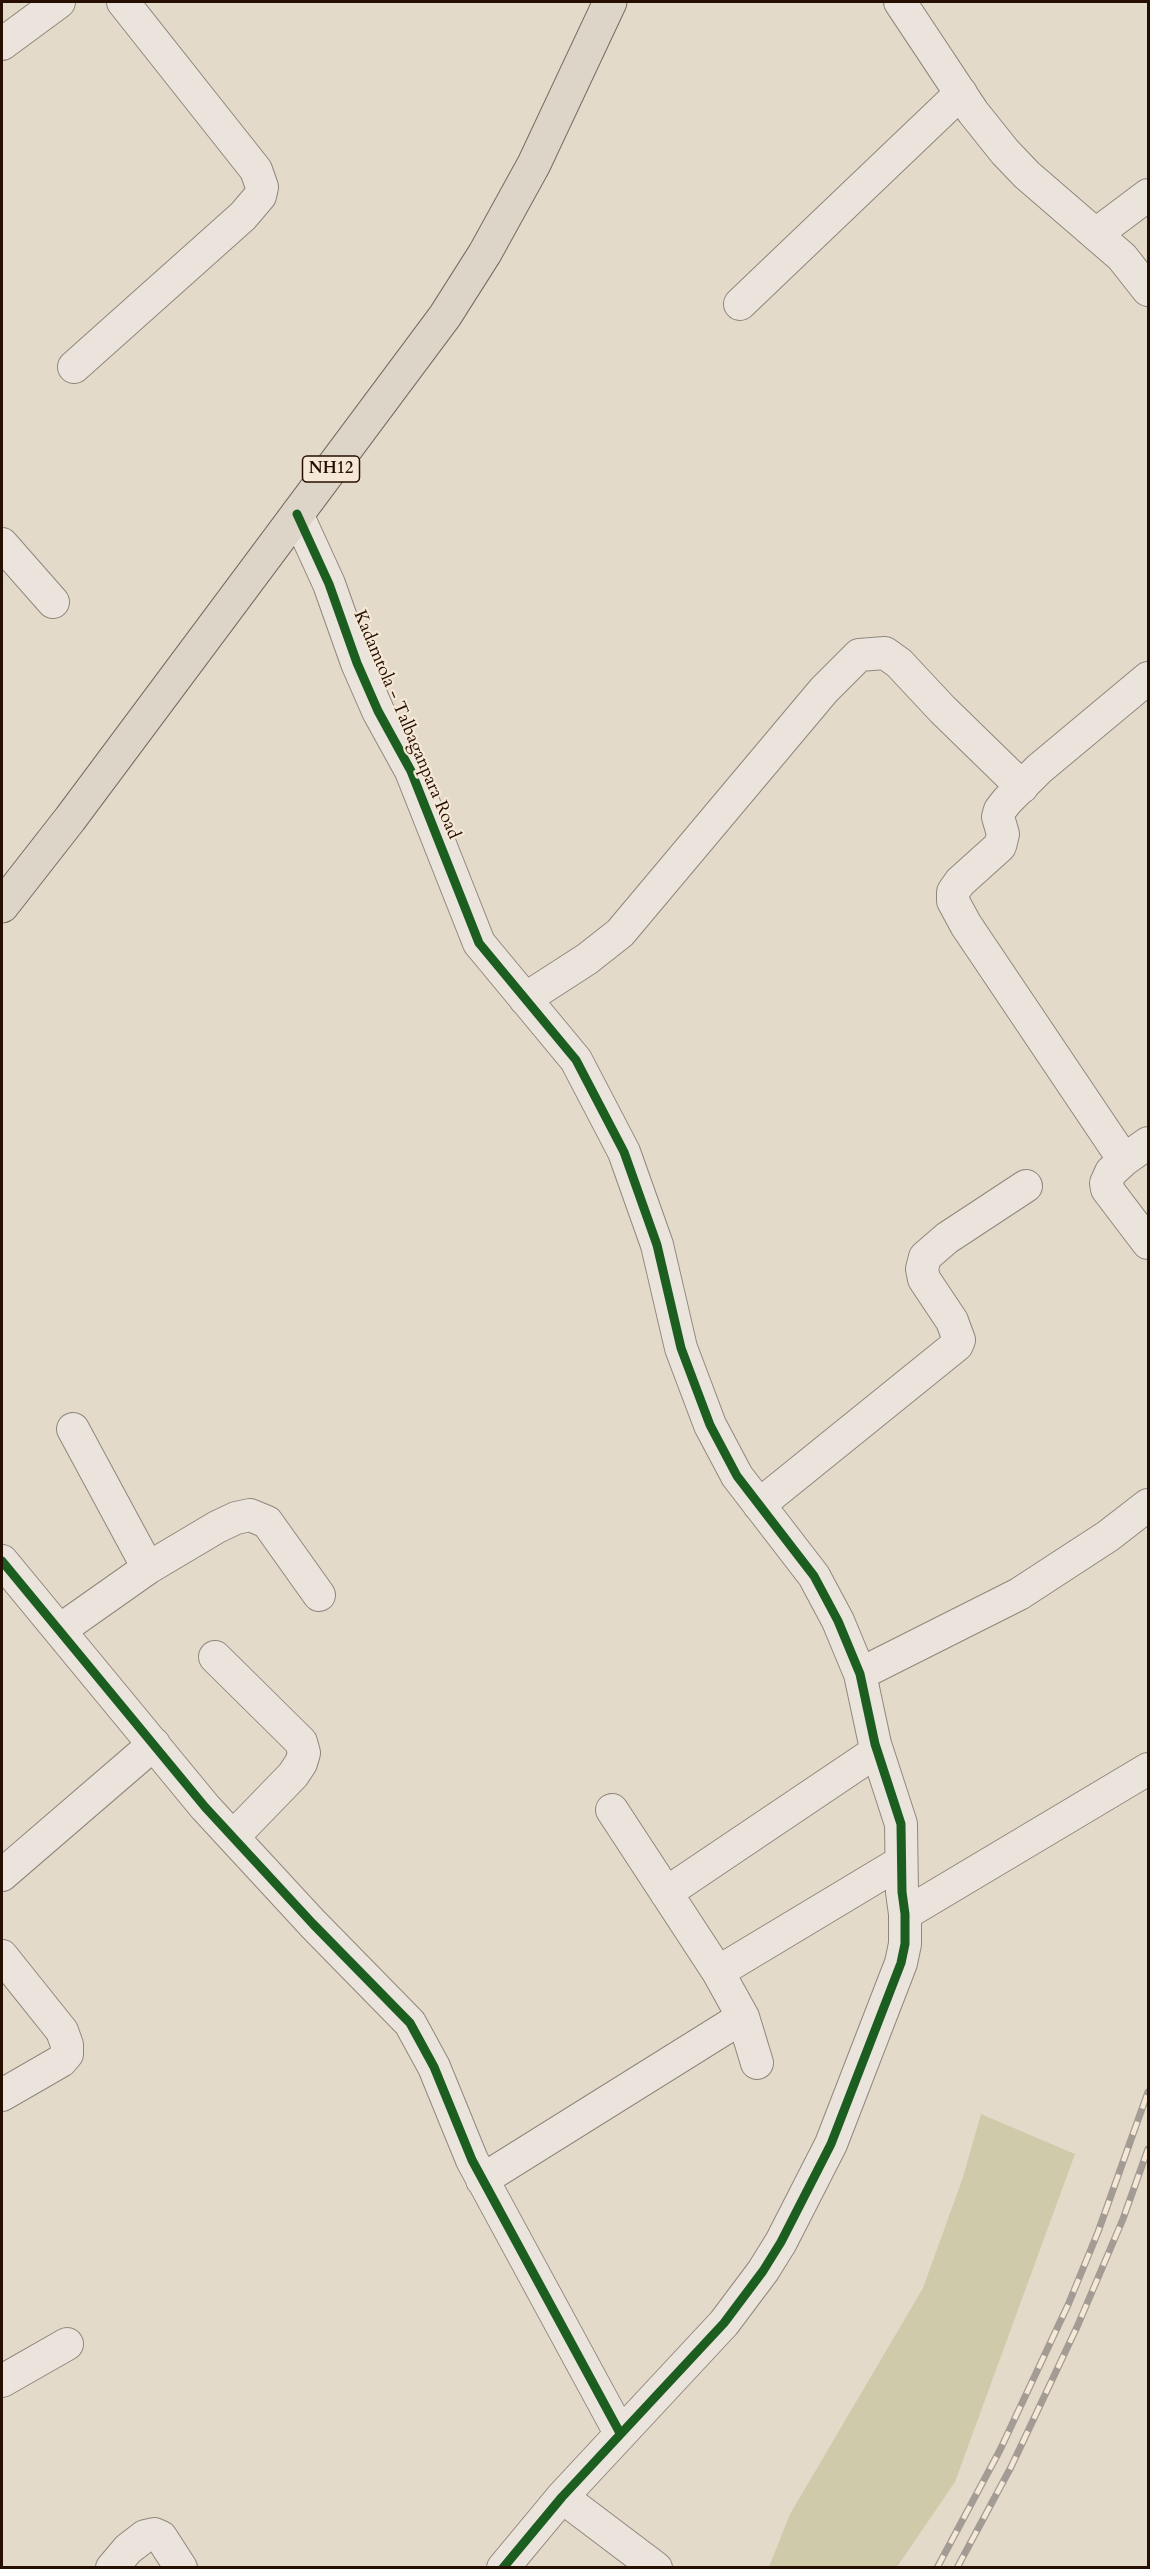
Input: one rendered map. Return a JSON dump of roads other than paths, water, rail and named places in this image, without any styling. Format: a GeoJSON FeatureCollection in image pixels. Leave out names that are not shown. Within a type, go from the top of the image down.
{"type":"FeatureCollection","features":[{"type":"Feature","properties":{"kind":"main road","name":"NH12"},"geometry":{"type":"LineString","coordinates":[[4,898],[70,819],[445,316],[485,253],[534,164],[610,2]]}},
{"type":"Feature","properties":{"kind":"street"},"geometry":{"type":"LineString","coordinates":[[2,44],[59,2]]}},
{"type":"Feature","properties":{"kind":"street"},"geometry":{"type":"LineString","coordinates":[[74,367],[243,216],[261,196],[262,188],[256,170],[123,2]]}},
{"type":"Feature","properties":{"kind":"street"},"geometry":{"type":"LineString","coordinates":[[900,2],[988,132],[1027,175],[1122,257],[1149,290]]}},
{"type":"Feature","properties":{"kind":"street"},"geometry":{"type":"LineString","coordinates":[[740,304],[961,93]]}},
{"type":"Feature","properties":{"kind":"street"},"geometry":{"type":"LineString","coordinates":[[1096,234],[1149,195]]}},
{"type":"Feature","properties":{"kind":"street","name":"Kadamtola - Talbaganpara Road"},"geometry":{"type":"LineString","coordinates":[[297,514],[329,584],[357,663],[378,711],[411,771],[479,943],[576,1060],[624,1152],[657,1245],[681,1348],[710,1425],[737,1476],[814,1576],[838,1621],[860,1674],[877,1751],[901,1824],[905,1944],[894,1983],[831,2144],[781,2242],[763,2271],[724,2323],[562,2497],[503,2568]]}},
{"type":"Feature","properties":{"kind":"street"},"geometry":{"type":"LineString","coordinates":[[2,544],[53,602]]}},
{"type":"Feature","properties":{"kind":"street"},"geometry":{"type":"LineString","coordinates":[[525,999],[587,960],[620,933],[824,690],[859,655],[885,653],[899,663],[1022,787]]}},
{"type":"Feature","properties":{"kind":"street"},"geometry":{"type":"LineString","coordinates":[[1149,678],[1039,769],[999,810],[998,818],[1003,834],[1000,846],[960,882],[953,892],[953,901],[966,924],[1136,1151],[1111,1172],[1106,1183],[1107,1189],[1149,1243]]}},
{"type":"Feature","properties":{"kind":"street"},"geometry":{"type":"LineString","coordinates":[[759,1505],[957,1345],[959,1340],[952,1320],[924,1279],[922,1269],[925,1257],[947,1238],[1026,1186]]}},
{"type":"Feature","properties":{"kind":"street"},"geometry":{"type":"LineString","coordinates":[[73,1429],[148,1568]]}},
{"type":"Feature","properties":{"kind":"street"},"geometry":{"type":"LineString","coordinates":[[860,1674],[1019,1594],[1108,1536],[1149,1505]]}},
{"type":"Feature","properties":{"kind":"street"},"geometry":{"type":"LineString","coordinates":[[60,1630],[148,1568],[217,1527],[236,1518],[250,1515],[267,1522],[319,1595]]}},
{"type":"Feature","properties":{"kind":"street"},"geometry":{"type":"LineString","coordinates":[[2,1561],[233,1837],[313,1924],[410,2023],[434,2067],[482,2180],[620,2433]]}},
{"type":"Feature","properties":{"kind":"street"},"geometry":{"type":"LineString","coordinates":[[215,1657],[301,1742],[304,1753],[293,1775],[233,1837]]}},
{"type":"Feature","properties":{"kind":"street"},"geometry":{"type":"LineString","coordinates":[[2,1875],[154,1744]]}},
{"type":"Feature","properties":{"kind":"street"},"geometry":{"type":"LineString","coordinates":[[666,1893],[877,1751]]}},
{"type":"Feature","properties":{"kind":"street"},"geometry":{"type":"LineString","coordinates":[[905,1914],[1149,1769]]}},
{"type":"Feature","properties":{"kind":"street"},"geometry":{"type":"LineString","coordinates":[[612,1810],[718,1971],[743,2017],[758,2063]]}},
{"type":"Feature","properties":{"kind":"street"},"geometry":{"type":"LineString","coordinates":[[718,1971],[901,1862]]}},
{"type":"Feature","properties":{"kind":"street"},"geometry":{"type":"LineString","coordinates":[[2,1956],[62,2031],[67,2045],[67,2054],[62,2061],[2,2095]]}},
{"type":"Feature","properties":{"kind":"street"},"geometry":{"type":"LineString","coordinates":[[482,2180],[743,2017]]}},
{"type":"Feature","properties":{"kind":"street"},"geometry":{"type":"LineString","coordinates":[[2,2381],[67,2344]]}},
{"type":"Feature","properties":{"kind":"street"},"geometry":{"type":"LineString","coordinates":[[562,2497],[656,2568]]}},
{"type":"Feature","properties":{"kind":"street"},"geometry":{"type":"LineString","coordinates":[[112,2568],[128,2548],[146,2536],[154,2534],[161,2537],[181,2568]]}},
{"type":"Feature","properties":{"kind":"railway"},"geometry":{"type":"LineString","coordinates":[[937,2568],[1000,2450],[1068,2305],[1098,2232],[1148,2092]]}},
{"type":"Feature","properties":{"kind":"railway"},"geometry":{"type":"LineString","coordinates":[[957,2568],[1011,2467],[1077,2327],[1123,2219],[1148,2149]]}}]}
